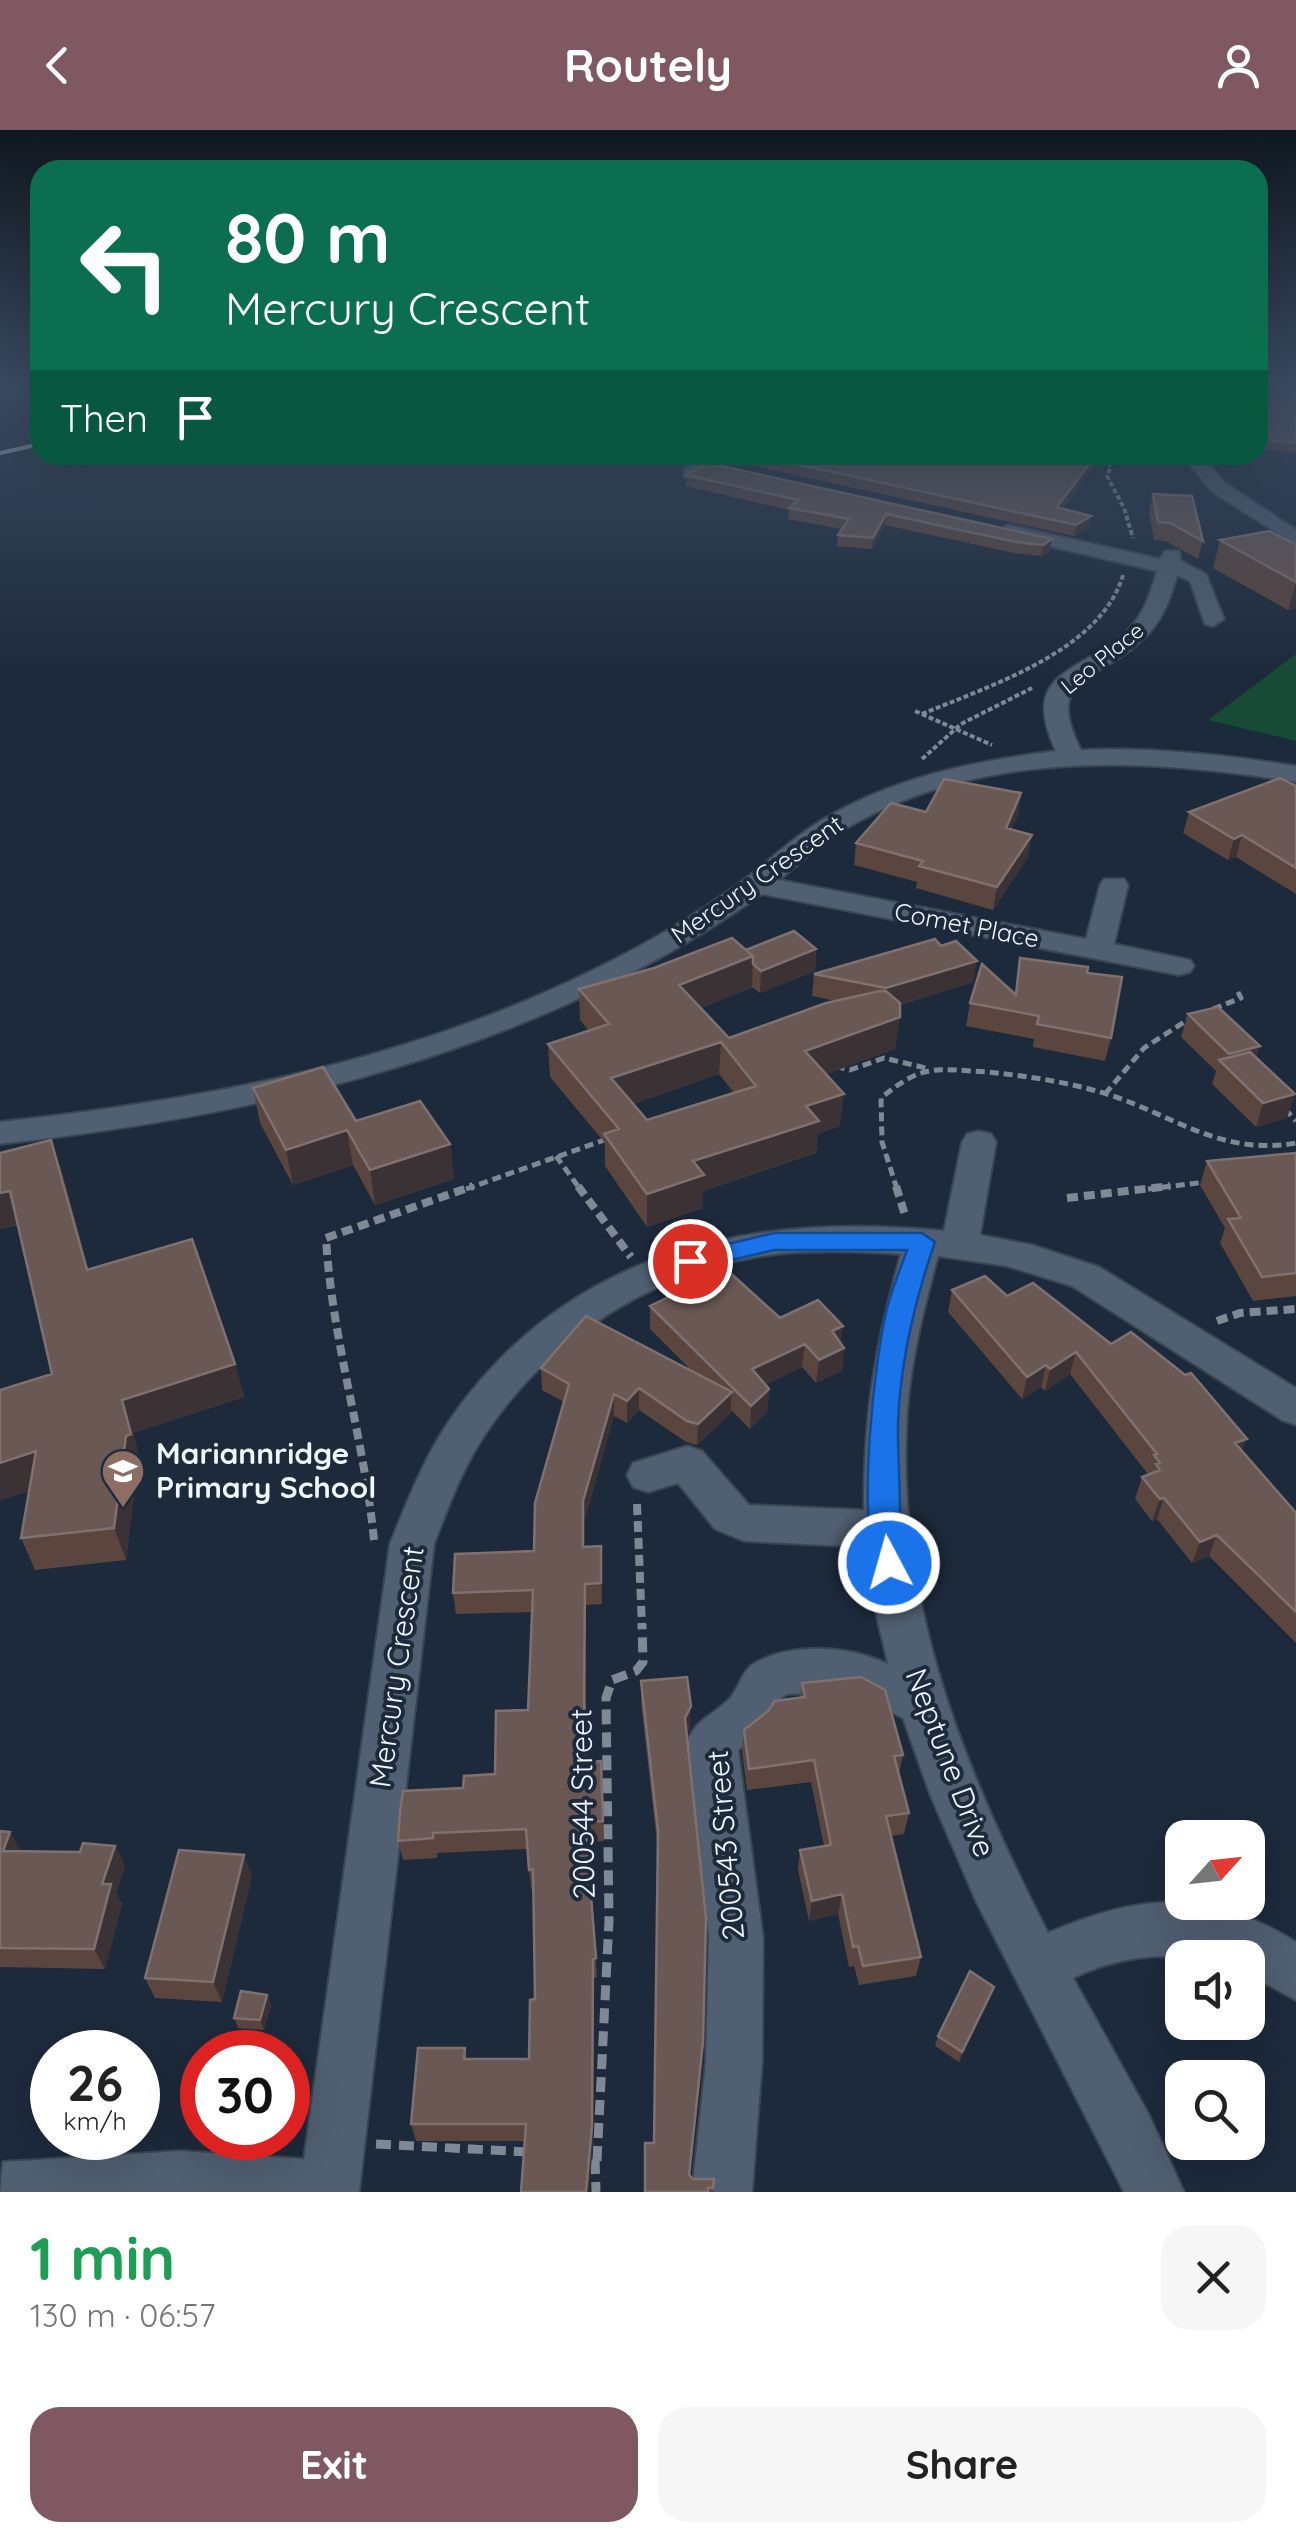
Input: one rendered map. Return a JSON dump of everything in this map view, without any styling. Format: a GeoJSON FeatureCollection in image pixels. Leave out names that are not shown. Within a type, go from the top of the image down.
{"type":"FeatureCollection","features":[{"type":"Feature","properties":{"kind":"street"},"geometry":{"type":"LineString","coordinates":[[1213,482],[1296,539]]}},
{"type":"Feature","properties":{"kind":"street"},"geometry":{"type":"LineString","coordinates":[[1246,482],[1279,503],[1296,530]]}},
{"type":"Feature","properties":{"kind":"street"},"geometry":{"type":"LineString","coordinates":[[996,529],[1113,555],[1165,562],[1199,578],[1213,619]]}},
{"type":"Feature","properties":{"kind":"street","name":"Leo Place"},"geometry":{"type":"LineString","coordinates":[[1073,760],[1054,718],[1056,695],[1086,666],[1147,623],[1165,562]]}},
{"type":"Feature","properties":{"kind":"street","name":"Mercury Crescent"},"geometry":{"type":"LineString","coordinates":[[0,1133],[126,1118],[345,1072],[548,1002],[691,928],[830,826],[907,791],[986,770],[1073,760],[1160,758],[1296,774]]}},
{"type":"Feature","properties":{"kind":"street","name":"Comet Place"},"geometry":{"type":"LineString","coordinates":[[756,884],[1179,966]]}},
{"type":"Feature","properties":{"kind":"street"},"geometry":{"type":"LineString","coordinates":[[1098,950],[1114,886]]}},
{"type":"Feature","properties":{"kind":"street","name":"Neptune Drive"},"geometry":{"type":"LineString","coordinates":[[980,1142],[901,1304],[884,1421],[884,1529],[894,1596],[919,1702],[975,1836],[1037,1966],[1140,2156],[1154,2192]]}},
{"type":"Feature","properties":{"kind":"street","name":"Mercury Crescent"},"geometry":{"type":"LineString","coordinates":[[331,2175],[412,1544],[427,1500],[473,1414],[530,1351],[592,1306],[647,1278],[715,1253],[774,1242],[932,1243],[1016,1254],[1080,1274],[1296,1408]]}},
{"type":"Feature","properties":{"kind":"street"},"geometry":{"type":"LineString","coordinates":[[648,1475],[690,1464],[730,1516],[744,1523],[884,1529]]}},
{"type":"Feature","properties":{"kind":"street","name":"200543 Street"},"geometry":{"type":"LineString","coordinates":[[722,2192],[734,2060],[736,1938],[712,1740],[748,1714],[765,1682],[782,1673],[858,1672],[919,1702]]}},
{"type":"Feature","properties":{"kind":"street"},"geometry":{"type":"LineString","coordinates":[[1037,1966],[1094,1938],[1118,1931],[1183,1927],[1226,1933],[1296,1973]]}},
{"type":"Feature","properties":{"kind":"street"},"geometry":{"type":"LineString","coordinates":[[3,2192],[331,2175]]}},
{"type":"Feature","properties":{"kind":"path"},"geometry":{"type":"LineString","coordinates":[[1110,482],[1134,540],[1165,562]]}},
{"type":"Feature","properties":{"kind":"path"},"geometry":{"type":"LineString","coordinates":[[999,746],[919,712],[1033,663],[1100,621],[1124,580],[1113,555]]}},
{"type":"Feature","properties":{"kind":"path"},"geometry":{"type":"LineString","coordinates":[[907,791],[913,769],[956,728],[1011,698],[1086,666]]}},
{"type":"Feature","properties":{"kind":"path"},"geometry":{"type":"LineString","coordinates":[[1105,1094],[1144,1048],[1190,1018],[1241,998],[1238,992]]}},
{"type":"Feature","properties":{"kind":"path"},"geometry":{"type":"LineString","coordinates":[[1190,1018],[1199,1023]]}},
{"type":"Feature","properties":{"kind":"path"},"geometry":{"type":"LineString","coordinates":[[820,1070],[837,1066],[850,1070],[884,1058],[926,1068],[1009,1072],[1105,1094],[1151,1110],[1198,1134],[1239,1147],[1282,1154]]}},
{"type":"Feature","properties":{"kind":"path"},"geometry":{"type":"LineString","coordinates":[[926,1068],[881,1098],[882,1142],[932,1243]]}},
{"type":"Feature","properties":{"kind":"path"},"geometry":{"type":"LineString","coordinates":[[1280,1104],[1296,1121]]}},
{"type":"Feature","properties":{"kind":"path"},"geometry":{"type":"LineString","coordinates":[[404,1603],[386,1576],[374,1544],[368,1478],[330,1305],[326,1238],[611,1138]]}},
{"type":"Feature","properties":{"kind":"path"},"geometry":{"type":"LineString","coordinates":[[1269,1150],[1296,1143]]}},
{"type":"Feature","properties":{"kind":"path"},"geometry":{"type":"LineString","coordinates":[[556,1156],[647,1278]]}},
{"type":"Feature","properties":{"kind":"path"},"geometry":{"type":"LineString","coordinates":[[1067,1198],[1216,1181]]}},
{"type":"Feature","properties":{"kind":"path"},"geometry":{"type":"LineString","coordinates":[[1201,1326],[1240,1313],[1296,1309]]}},
{"type":"Feature","properties":{"kind":"path","name":"200544 Street"},"geometry":{"type":"LineString","coordinates":[[597,2161],[609,1920],[606,1698],[612,1680],[636,1671],[643,1662],[636,1485],[639,1478],[648,1475]]}},
{"type":"Feature","properties":{"kind":"path"},"geometry":{"type":"LineString","coordinates":[[331,2175],[550,2153]]}},
{"type":"Feature","properties":{"kind":"path"},"geometry":{"type":"LineString","coordinates":[[574,2155],[597,2161],[596,2192]]}},
{"type":"Feature","properties":{"kind":"green space"},"geometry":{"type":"Polygon","coordinates":[[[1296,654],[1296,741],[1208,720],[1296,654]]]}},
{"type":"Feature","properties":{"kind":"building"},"geometry":{"type":"Polygon","coordinates":[[[718,482],[795,482],[1052,539],[1043,545],[1016,542],[886,514],[873,538],[838,535],[849,519],[789,508],[798,500],[718,482]]]}},
{"type":"Feature","properties":{"kind":"building"},"geometry":{"type":"Polygon","coordinates":[[[879,482],[1076,482],[1057,507],[1091,516],[1076,525],[879,482]]]}},
{"type":"Feature","properties":{"kind":"building"},"geometry":{"type":"Polygon","coordinates":[[[1153,494],[1192,496],[1203,541],[1170,523],[1158,522],[1153,494]]]}},
{"type":"Feature","properties":{"kind":"building"},"geometry":{"type":"Polygon","coordinates":[[[1269,531],[1296,545],[1296,582],[1220,540],[1269,531]]]}},
{"type":"Feature","properties":{"kind":"building"},"geometry":{"type":"Polygon","coordinates":[[[1280,778],[1296,786],[1296,868],[1242,835],[1234,839],[1189,812],[1280,778]]]}},
{"type":"Feature","properties":{"kind":"building"},"geometry":{"type":"Polygon","coordinates":[[[944,779],[1021,793],[1006,828],[1032,835],[997,887],[919,866],[923,861],[856,843],[891,803],[926,812],[944,779]]]}},
{"type":"Feature","properties":{"kind":"building"},"geometry":{"type":"Polygon","coordinates":[[[794,931],[816,949],[761,971],[753,964],[753,956],[746,950],[794,931]]]}},
{"type":"Feature","properties":{"kind":"building"},"geometry":{"type":"Polygon","coordinates":[[[732,938],[753,956],[679,985],[729,1038],[826,1003],[880,991],[886,991],[900,1003],[900,1017],[805,1051],[844,1094],[806,1106],[819,1121],[693,1161],[704,1175],[647,1194],[604,1134],[619,1129],[548,1044],[609,1024],[579,989],[654,968],[732,938]],[[721,1042],[611,1078],[647,1120],[756,1086],[721,1042]]]}},
{"type":"Feature","properties":{"kind":"building"},"geometry":{"type":"Polygon","coordinates":[[[935,939],[941,946],[956,941],[977,961],[886,988],[814,974],[935,939]]]}},
{"type":"Feature","properties":{"kind":"building"},"geometry":{"type":"Polygon","coordinates":[[[1020,958],[1088,967],[1087,973],[1122,977],[1111,1038],[1037,1024],[1039,1016],[970,1003],[982,964],[1016,995],[1020,958]]]}},
{"type":"Feature","properties":{"kind":"building"},"geometry":{"type":"Polygon","coordinates":[[[1218,1007],[1260,1046],[1229,1054],[1188,1014],[1218,1007]]]}},
{"type":"Feature","properties":{"kind":"building"},"geometry":{"type":"Polygon","coordinates":[[[1250,1052],[1295,1094],[1263,1103],[1219,1060],[1250,1052]]]}},
{"type":"Feature","properties":{"kind":"building"},"geometry":{"type":"Polygon","coordinates":[[[323,1067],[356,1121],[420,1101],[450,1144],[370,1170],[347,1130],[286,1150],[253,1088],[323,1067]]]}},
{"type":"Feature","properties":{"kind":"building"},"geometry":{"type":"Polygon","coordinates":[[[51,1140],[87,1270],[192,1239],[235,1364],[122,1400],[131,1434],[126,1436],[114,1528],[21,1538],[36,1451],[0,1463],[0,1390],[52,1374],[10,1191],[0,1193],[0,1153],[51,1140]]]}},
{"type":"Feature","properties":{"kind":"building"},"geometry":{"type":"Polygon","coordinates":[[[1296,1153],[1296,1273],[1262,1277],[1228,1219],[1241,1218],[1207,1161],[1296,1153]]]}},
{"type":"Feature","properties":{"kind":"building"},"geometry":{"type":"Polygon","coordinates":[[[726,1269],[780,1318],[818,1300],[843,1326],[832,1331],[844,1348],[819,1360],[805,1344],[752,1369],[769,1389],[751,1406],[650,1306],[726,1269]]]}},
{"type":"Feature","properties":{"kind":"building"},"geometry":{"type":"Polygon","coordinates":[[[985,1276],[1007,1296],[1033,1283],[1111,1344],[1131,1332],[1185,1375],[1191,1373],[1247,1439],[1235,1443],[1296,1513],[1296,1612],[1217,1535],[1200,1542],[1164,1498],[1160,1499],[1142,1477],[1160,1470],[1154,1455],[1157,1454],[1076,1352],[1050,1369],[1046,1365],[1027,1377],[952,1290],[985,1276]]]}},
{"type":"Feature","properties":{"kind":"building"},"geometry":{"type":"Polygon","coordinates":[[[586,1316],[732,1392],[698,1424],[687,1421],[639,1388],[627,1401],[614,1394],[583,1501],[583,1547],[601,1546],[601,1583],[585,1584],[586,1762],[601,1761],[603,1821],[585,1822],[596,1958],[592,2126],[586,2192],[521,2192],[526,2124],[411,2124],[418,2048],[465,2048],[464,2059],[529,2059],[530,2000],[535,1999],[533,1869],[529,1870],[526,1829],[433,1833],[433,1838],[398,1841],[400,1812],[403,1791],[463,1788],[464,1776],[495,1774],[496,1711],[528,1710],[533,1590],[453,1593],[455,1554],[534,1551],[535,1503],[569,1384],[541,1368],[586,1316]]]}},
{"type":"Feature","properties":{"kind":"building"},"geometry":{"type":"Polygon","coordinates":[[[687,1677],[691,1706],[685,1718],[706,1918],[703,2042],[689,2175],[693,2179],[714,2179],[708,2192],[645,2192],[645,2143],[654,2143],[658,1831],[641,1681],[687,1677]]]}},
{"type":"Feature","properties":{"kind":"building"},"geometry":{"type":"Polygon","coordinates":[[[861,1677],[885,1690],[903,1755],[894,1756],[909,1813],[886,1816],[921,1957],[863,1966],[858,1946],[853,1947],[842,1894],[812,1901],[800,1850],[831,1845],[814,1760],[749,1769],[744,1730],[775,1701],[805,1697],[802,1683],[861,1677]]]}},
{"type":"Feature","properties":{"kind":"building"},"geometry":{"type":"Polygon","coordinates":[[[0,1831],[10,1832],[3,1851],[80,1852],[83,1843],[115,1846],[102,1884],[111,1884],[94,1949],[0,1948],[0,1831]]]}},
{"type":"Feature","properties":{"kind":"building"},"geometry":{"type":"Polygon","coordinates":[[[179,1850],[244,1855],[213,1982],[145,1978],[179,1850]]]}},
{"type":"Feature","properties":{"kind":"building"},"geometry":{"type":"Polygon","coordinates":[[[970,1971],[994,1987],[962,2052],[938,2036],[970,1971]]]}},
{"type":"Feature","properties":{"kind":"building"},"geometry":{"type":"Polygon","coordinates":[[[241,1991],[267,1995],[260,2020],[234,2018],[241,1991]]]}},
{"type":"Feature","properties":{"kind":"place","name":"Mariannridge Primary School"},"geometry":{"type":"Point","coordinates":[123,1509]}},
{"type":"Feature","properties":{"kind":"route"},"geometry":{"type":"LineString","coordinates":[[690,1261],[774,1242],[922,1242],[901,1304],[884,1421],[884,1529],[889,1563]]}}]}
